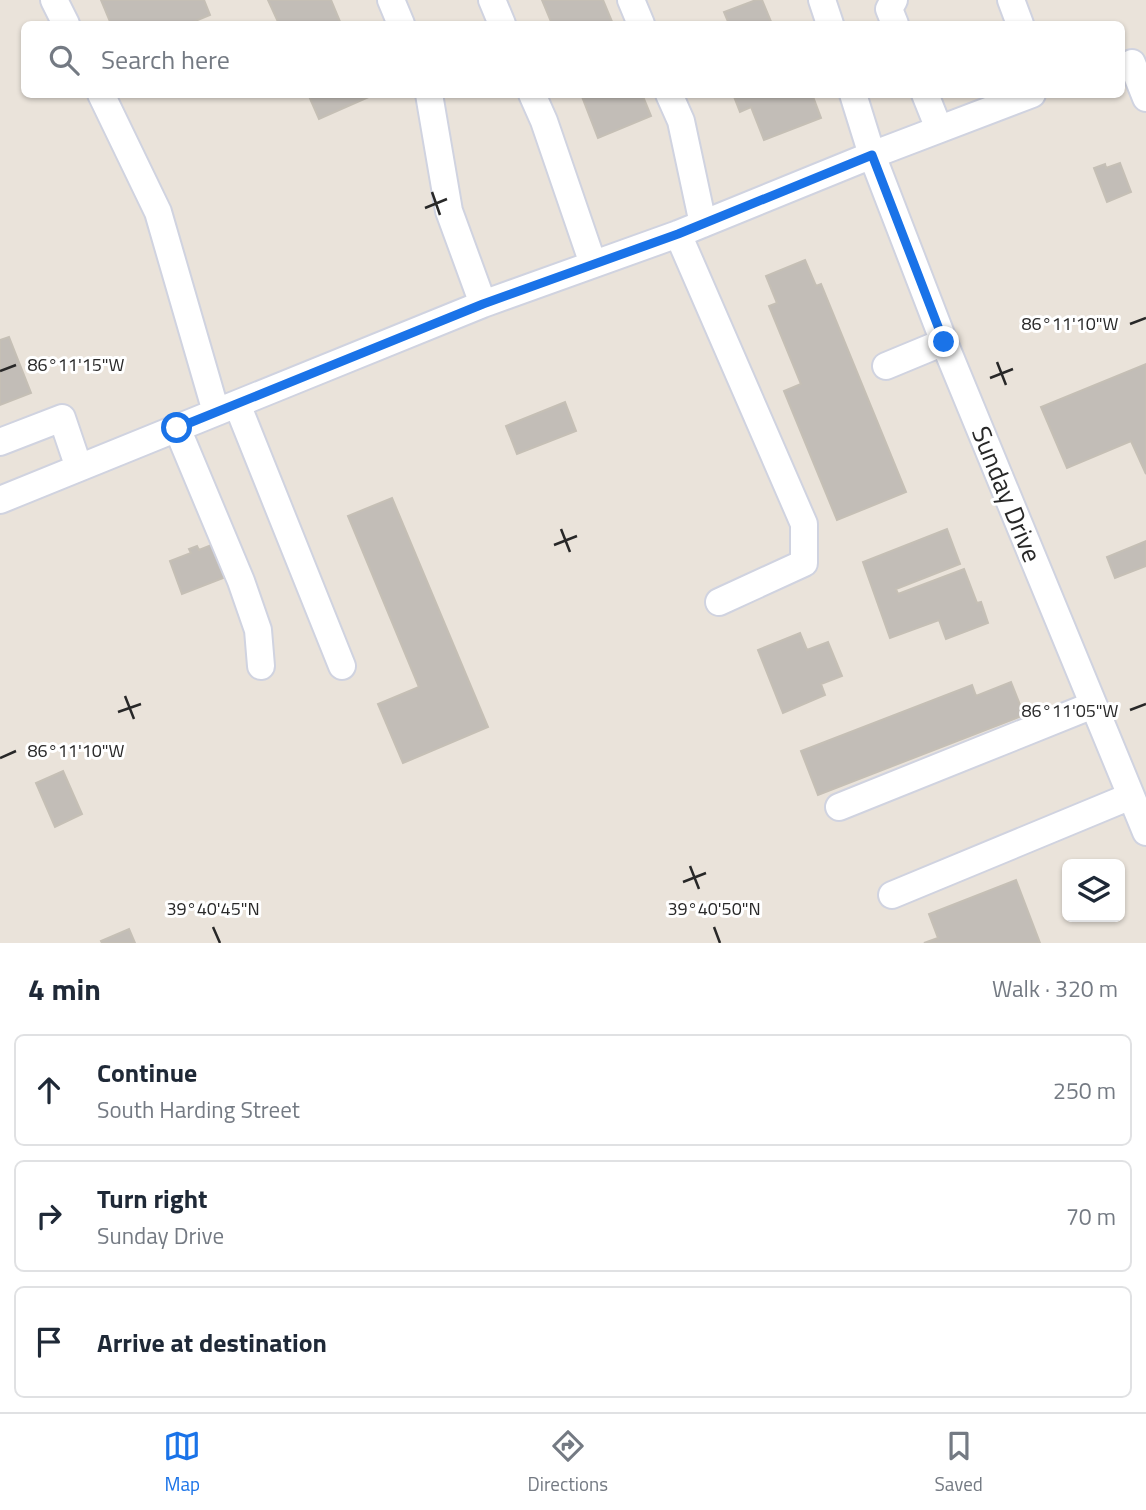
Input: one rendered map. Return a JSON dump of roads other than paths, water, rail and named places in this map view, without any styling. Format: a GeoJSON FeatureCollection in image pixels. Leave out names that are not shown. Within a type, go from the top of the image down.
{"type":"FeatureCollection","features":[{"type":"Feature","properties":{"kind":"street"},"geometry":{"type":"LineString","coordinates":[[54,0],[64,21]]}},
{"type":"Feature","properties":{"kind":"street"},"geometry":{"type":"LineString","coordinates":[[391,0],[400,21]]}},
{"type":"Feature","properties":{"kind":"street"},"geometry":{"type":"LineString","coordinates":[[492,0],[501,21]]}},
{"type":"Feature","properties":{"kind":"street"},"geometry":{"type":"LineString","coordinates":[[631,0],[640,21]]}},
{"type":"Feature","properties":{"kind":"street"},"geometry":{"type":"LineString","coordinates":[[822,0],[829,21]]}},
{"type":"Feature","properties":{"kind":"street"},"geometry":{"type":"LineString","coordinates":[[894,0],[889,9],[894,21]]}},
{"type":"Feature","properties":{"kind":"street"},"geometry":{"type":"LineString","coordinates":[[1011,0],[1019,21]]}},
{"type":"Feature","properties":{"kind":"street"},"geometry":{"type":"LineString","coordinates":[[1133,62],[1146,98]]}},
{"type":"Feature","properties":{"kind":"street"},"geometry":{"type":"LineString","coordinates":[[103,98],[159,212],[227,408],[342,666]]}},
{"type":"Feature","properties":{"kind":"street"},"geometry":{"type":"LineString","coordinates":[[430,98],[449,211],[483,304]]}},
{"type":"Feature","properties":{"kind":"street"},"geometry":{"type":"LineString","coordinates":[[534,98],[593,264]]}},
{"type":"Feature","properties":{"kind":"street"},"geometry":{"type":"LineString","coordinates":[[672,98],[681,121],[703,224]]}},
{"type":"Feature","properties":{"kind":"street","name":"Sunday Drive"},"geometry":{"type":"LineString","coordinates":[[853,98],[872,155],[944,342],[1145,827]]}},
{"type":"Feature","properties":{"kind":"street"},"geometry":{"type":"LineString","coordinates":[[927,98],[939,129]]}},
{"type":"Feature","properties":{"kind":"street"},"geometry":{"type":"LineString","coordinates":[[0,500],[483,304],[678,234],[1021,98]]}},
{"type":"Feature","properties":{"kind":"street"},"geometry":{"type":"LineString","coordinates":[[678,234],[804,524],[804,563],[719,602]]}},
{"type":"Feature","properties":{"kind":"street"},"geometry":{"type":"LineString","coordinates":[[886,366],[944,342]]}},
{"type":"Feature","properties":{"kind":"street"},"geometry":{"type":"LineString","coordinates":[[0,442],[62,418],[79,468]]}},
{"type":"Feature","properties":{"kind":"street"},"geometry":{"type":"LineString","coordinates":[[177,428],[241,581],[258,630],[261,666]]}},
{"type":"Feature","properties":{"kind":"street"},"geometry":{"type":"LineString","coordinates":[[839,807],[1093,705]]}},
{"type":"Feature","properties":{"kind":"street"},"geometry":{"type":"LineString","coordinates":[[892,895],[1131,796]]}}]}
